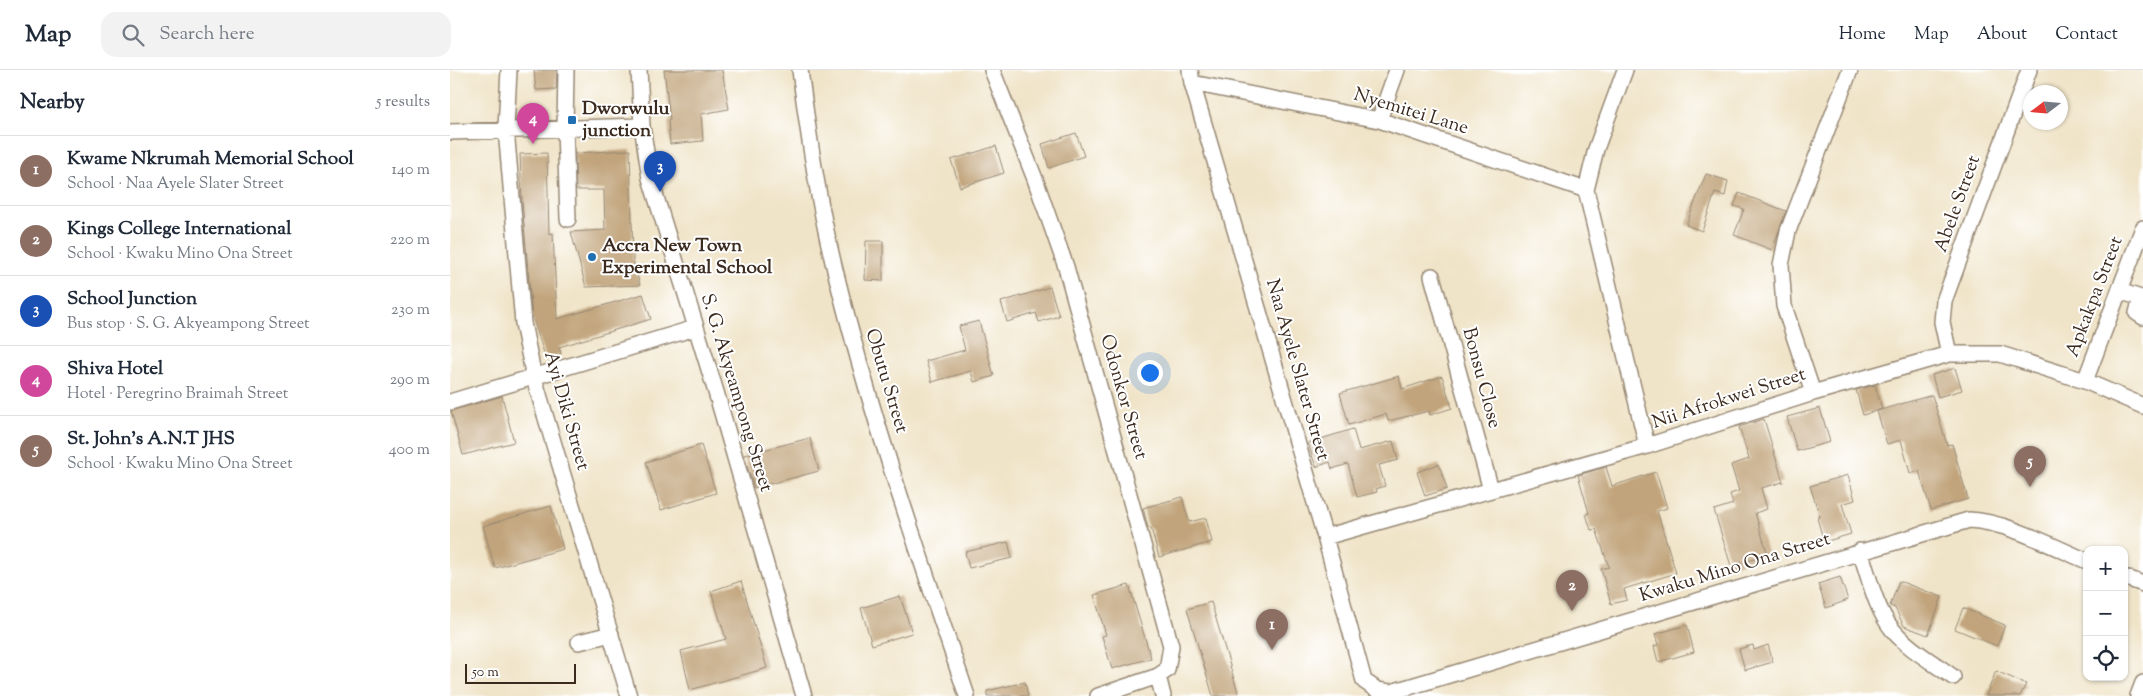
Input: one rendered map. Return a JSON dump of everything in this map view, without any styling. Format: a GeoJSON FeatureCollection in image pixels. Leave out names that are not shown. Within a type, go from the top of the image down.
{"type":"FeatureCollection","features":[{"type":"Feature","properties":{"kind":"street","name":"Ayi Diki Street"},"geometry":{"type":"LineString","coordinates":[[509,70],[506,129],[523,323],[534,378],[629,696]]}},
{"type":"Feature","properties":{"kind":"street"},"geometry":{"type":"LineString","coordinates":[[566,70],[564,128],[568,219]]}},
{"type":"Feature","properties":{"kind":"street","name":"S. G. Akyeampong Street"},"geometry":{"type":"LineString","coordinates":[[639,70],[642,126],[650,178],[804,696]]}},
{"type":"Feature","properties":{"kind":"street","name":"Obutu Street"},"geometry":{"type":"LineString","coordinates":[[800,70],[811,154],[852,338],[904,510],[967,696]]}},
{"type":"Feature","properties":{"kind":"street","name":"Odonkor Street"},"geometry":{"type":"LineString","coordinates":[[992,70],[1035,178],[1066,267],[1168,637],[1170,646],[1167,670],[1158,676]]}},
{"type":"Feature","properties":{"kind":"street"},"geometry":{"type":"LineString","coordinates":[[1379,120],[1397,70]]}},
{"type":"Feature","properties":{"kind":"street"},"geometry":{"type":"LineString","coordinates":[[1624,70],[1596,149],[1586,190],[1647,446]]}},
{"type":"Feature","properties":{"kind":"street"},"geometry":{"type":"LineString","coordinates":[[1813,393],[1784,306],[1781,265],[1788,232],[1850,70]]}},
{"type":"Feature","properties":{"kind":"street","name":"Abele Street"},"geometry":{"type":"LineString","coordinates":[[1949,354],[1942,322],[1944,300],[2029,70]]}},
{"type":"Feature","properties":{"kind":"street","name":"Nyemitei Lane"},"geometry":{"type":"LineString","coordinates":[[1191,76],[1379,120],[1586,190]]}},
{"type":"Feature","properties":{"kind":"street","name":"Naa Ayele Slater Street"},"geometry":{"type":"LineString","coordinates":[[1191,76],[1325,538],[1364,681],[1377,690],[1396,694]]}},
{"type":"Feature","properties":{"kind":"street"},"geometry":{"type":"LineString","coordinates":[[450,132],[642,126]]}},
{"type":"Feature","properties":{"kind":"street","name":"Apkakpa Street"},"geometry":{"type":"LineString","coordinates":[[2085,381],[2143,228]]}},
{"type":"Feature","properties":{"kind":"street","name":"Bonsu Close"},"geometry":{"type":"LineString","coordinates":[[1432,276],[1491,490]]}},
{"type":"Feature","properties":{"kind":"street"},"geometry":{"type":"LineString","coordinates":[[2119,291],[2142,298],[2136,313],[2143,317]]}},
{"type":"Feature","properties":{"kind":"street"},"geometry":{"type":"LineString","coordinates":[[450,402],[695,328]]}},
{"type":"Feature","properties":{"kind":"street","name":"Nii Afrokwei Street"},"geometry":{"type":"LineString","coordinates":[[1325,538],[1647,446],[1813,393],[1949,354],[2000,354],[2085,381],[2143,406]]}},
{"type":"Feature","properties":{"kind":"street","name":"Kwaku Mino Ona Street"},"geometry":{"type":"LineString","coordinates":[[1396,694],[1395,691],[1969,520],[2001,525],[2083,559]]}},
{"type":"Feature","properties":{"kind":"street"},"geometry":{"type":"LineString","coordinates":[[1860,551],[1882,612],[1891,628],[1903,641],[1953,676]]}},
{"type":"Feature","properties":{"kind":"street"},"geometry":{"type":"LineString","coordinates":[[2128,578],[2143,584]]}},
{"type":"Feature","properties":{"kind":"street"},"geometry":{"type":"LineString","coordinates":[[579,642],[611,634]]}},
{"type":"Feature","properties":{"kind":"street"},"geometry":{"type":"LineString","coordinates":[[1098,696],[1158,676],[1163,696]]}},
{"type":"Feature","properties":{"kind":"street"},"geometry":{"type":"LineString","coordinates":[[2138,696],[2143,683]]}},
{"type":"Feature","properties":{"kind":"building"},"geometry":{"type":"Polygon","coordinates":[[[534,70],[557,70],[556,89],[536,90],[534,70]]]}},
{"type":"Feature","properties":{"kind":"building"},"geometry":{"type":"Polygon","coordinates":[[[664,70],[722,70],[729,109],[701,114],[703,141],[670,144],[668,121],[670,120],[664,70]]]}},
{"type":"Feature","properties":{"kind":"building"},"geometry":{"type":"Polygon","coordinates":[[[1076,133],[1084,156],[1049,168],[1042,144],[1076,133]]]}},
{"type":"Feature","properties":{"kind":"building"},"geometry":{"type":"Polygon","coordinates":[[[996,146],[1004,173],[960,187],[951,160],[996,146]]]}},
{"type":"Feature","properties":{"kind":"building"},"geometry":{"type":"Polygon","coordinates":[[[630,150],[633,260],[640,285],[586,287],[571,232],[605,230],[604,190],[576,190],[575,153],[630,150]]]}},
{"type":"Feature","properties":{"kind":"building"},"geometry":{"type":"Polygon","coordinates":[[[547,153],[549,234],[553,233],[557,319],[643,294],[651,319],[559,347],[561,354],[546,359],[532,316],[520,154],[547,153]]]}},
{"type":"Feature","properties":{"kind":"building"},"geometry":{"type":"Polygon","coordinates":[[[1706,174],[1728,181],[1725,196],[1715,193],[1702,231],[1686,225],[1706,174]]]}},
{"type":"Feature","properties":{"kind":"building"},"geometry":{"type":"Polygon","coordinates":[[[1739,193],[1786,211],[1772,250],[1734,235],[1744,209],[1734,206],[1739,193]]]}},
{"type":"Feature","properties":{"kind":"building"},"geometry":{"type":"Polygon","coordinates":[[[866,241],[883,241],[883,281],[865,280],[866,241]]]}},
{"type":"Feature","properties":{"kind":"building"},"geometry":{"type":"Polygon","coordinates":[[[1050,287],[1059,316],[1039,322],[1036,313],[1007,322],[1001,302],[1050,287]]]}},
{"type":"Feature","properties":{"kind":"building"},"geometry":{"type":"Polygon","coordinates":[[[979,321],[994,376],[974,382],[971,371],[932,382],[926,361],[965,350],[959,326],[979,321]]]}},
{"type":"Feature","properties":{"kind":"building"},"geometry":{"type":"Polygon","coordinates":[[[1955,368],[1962,390],[1938,397],[1932,375],[1955,368]]]}},
{"type":"Feature","properties":{"kind":"building"},"geometry":{"type":"Polygon","coordinates":[[[1399,376],[1402,389],[1442,376],[1452,408],[1430,415],[1429,411],[1388,421],[1386,414],[1349,425],[1340,393],[1399,376]]]}},
{"type":"Feature","properties":{"kind":"building"},"geometry":{"type":"Polygon","coordinates":[[[1875,385],[1882,409],[1863,415],[1856,390],[1875,385]]]}},
{"type":"Feature","properties":{"kind":"building"},"geometry":{"type":"Polygon","coordinates":[[[1932,395],[1947,445],[1952,444],[1968,499],[1931,510],[1919,471],[1910,473],[1901,440],[1887,444],[1877,411],[1932,395]]]}},
{"type":"Feature","properties":{"kind":"building"},"geometry":{"type":"Polygon","coordinates":[[[502,396],[514,442],[463,455],[451,411],[502,396]]]}},
{"type":"Feature","properties":{"kind":"building"},"geometry":{"type":"Polygon","coordinates":[[[1820,408],[1830,442],[1797,451],[1787,417],[1820,408]]]}},
{"type":"Feature","properties":{"kind":"building"},"geometry":{"type":"Polygon","coordinates":[[[1764,419],[1783,482],[1761,488],[1767,509],[1755,513],[1768,555],[1731,566],[1714,510],[1733,504],[1730,494],[1739,491],[1731,465],[1749,459],[1739,427],[1764,419]]]}},
{"type":"Feature","properties":{"kind":"building"},"geometry":{"type":"Polygon","coordinates":[[[1353,429],[1359,450],[1393,441],[1398,460],[1379,465],[1385,486],[1376,489],[1377,492],[1357,497],[1348,464],[1332,469],[1330,462],[1316,467],[1308,443],[1353,429]]]}},
{"type":"Feature","properties":{"kind":"building"},"geometry":{"type":"Polygon","coordinates":[[[810,438],[819,471],[754,488],[744,455],[810,438]]]}},
{"type":"Feature","properties":{"kind":"building"},"geometry":{"type":"Polygon","coordinates":[[[701,445],[716,493],[661,510],[646,462],[701,445]]]}},
{"type":"Feature","properties":{"kind":"building"},"geometry":{"type":"Polygon","coordinates":[[[1439,464],[1447,489],[1425,496],[1417,472],[1439,464]]]}},
{"type":"Feature","properties":{"kind":"building"},"geometry":{"type":"Polygon","coordinates":[[[1606,467],[1612,486],[1656,472],[1667,508],[1657,511],[1676,573],[1624,589],[1627,600],[1611,604],[1601,569],[1609,567],[1596,529],[1591,530],[1586,514],[1589,513],[1578,475],[1606,467]]]}},
{"type":"Feature","properties":{"kind":"building"},"geometry":{"type":"Polygon","coordinates":[[[1848,475],[1855,500],[1842,504],[1851,534],[1824,542],[1817,518],[1820,517],[1810,486],[1848,475]]]}},
{"type":"Feature","properties":{"kind":"building"},"geometry":{"type":"Polygon","coordinates":[[[1182,497],[1189,522],[1206,518],[1212,542],[1159,557],[1143,508],[1182,497]]]}},
{"type":"Feature","properties":{"kind":"building"},"geometry":{"type":"Polygon","coordinates":[[[551,506],[563,549],[495,568],[483,526],[551,506]]]}},
{"type":"Feature","properties":{"kind":"building"},"geometry":{"type":"Polygon","coordinates":[[[1008,542],[1012,558],[969,568],[965,552],[1008,542]]]}},
{"type":"Feature","properties":{"kind":"building"},"geometry":{"type":"Polygon","coordinates":[[[1840,577],[1848,600],[1826,608],[1818,584],[1840,577]]]}},
{"type":"Feature","properties":{"kind":"building"},"geometry":{"type":"Polygon","coordinates":[[[741,581],[767,668],[690,690],[681,651],[726,639],[711,591],[741,581]]]}},
{"type":"Feature","properties":{"kind":"building"},"geometry":{"type":"Polygon","coordinates":[[[1899,581],[1942,597],[1928,635],[1904,626],[1895,608],[1890,606],[1899,581]]]}},
{"type":"Feature","properties":{"kind":"building"},"geometry":{"type":"Polygon","coordinates":[[[1129,585],[1151,658],[1112,669],[1102,636],[1106,635],[1094,595],[1129,585]]]}},
{"type":"Feature","properties":{"kind":"building"},"geometry":{"type":"Polygon","coordinates":[[[900,596],[912,633],[872,645],[861,608],[900,596]]]}},
{"type":"Feature","properties":{"kind":"building"},"geometry":{"type":"Polygon","coordinates":[[[1211,602],[1239,696],[1213,696],[1187,609],[1211,602]]]}},
{"type":"Feature","properties":{"kind":"building"},"geometry":{"type":"Polygon","coordinates":[[[1963,608],[2005,625],[1997,646],[1955,629],[1963,608]]]}},
{"type":"Feature","properties":{"kind":"building"},"geometry":{"type":"Polygon","coordinates":[[[1687,625],[1694,652],[1658,662],[1654,646],[1658,645],[1655,634],[1687,625]]]}},
{"type":"Feature","properties":{"kind":"building"},"geometry":{"type":"Polygon","coordinates":[[[1753,645],[1754,650],[1768,645],[1773,662],[1745,670],[1739,649],[1753,645]]]}},
{"type":"Feature","properties":{"kind":"building"},"geometry":{"type":"Polygon","coordinates":[[[1996,671],[2026,684],[2020,696],[1986,696],[1996,671]]]}},
{"type":"Feature","properties":{"kind":"building"},"geometry":{"type":"Polygon","coordinates":[[[1025,682],[1028,696],[987,696],[987,691],[1025,682]]]}},
{"type":"Feature","properties":{"kind":"place","name":"Dworwulu junction"},"geometry":{"type":"Point","coordinates":[572,120]}},
{"type":"Feature","properties":{"kind":"place","name":"Shiva Hotel"},"geometry":{"type":"Point","coordinates":[533,144]}},
{"type":"Feature","properties":{"kind":"place","name":"School Junction"},"geometry":{"type":"Point","coordinates":[660,192]}},
{"type":"Feature","properties":{"kind":"place","name":"Accra New Town Experimental School"},"geometry":{"type":"Point","coordinates":[592,257]}},
{"type":"Feature","properties":{"kind":"place","name":"St. John's A.N.T JHS"},"geometry":{"type":"Point","coordinates":[2030,487]}},
{"type":"Feature","properties":{"kind":"place","name":"Kings College International"},"geometry":{"type":"Point","coordinates":[1572,611]}},
{"type":"Feature","properties":{"kind":"place","name":"Kwame Nkrumah Memorial School"},"geometry":{"type":"Point","coordinates":[1272,650]}}]}
